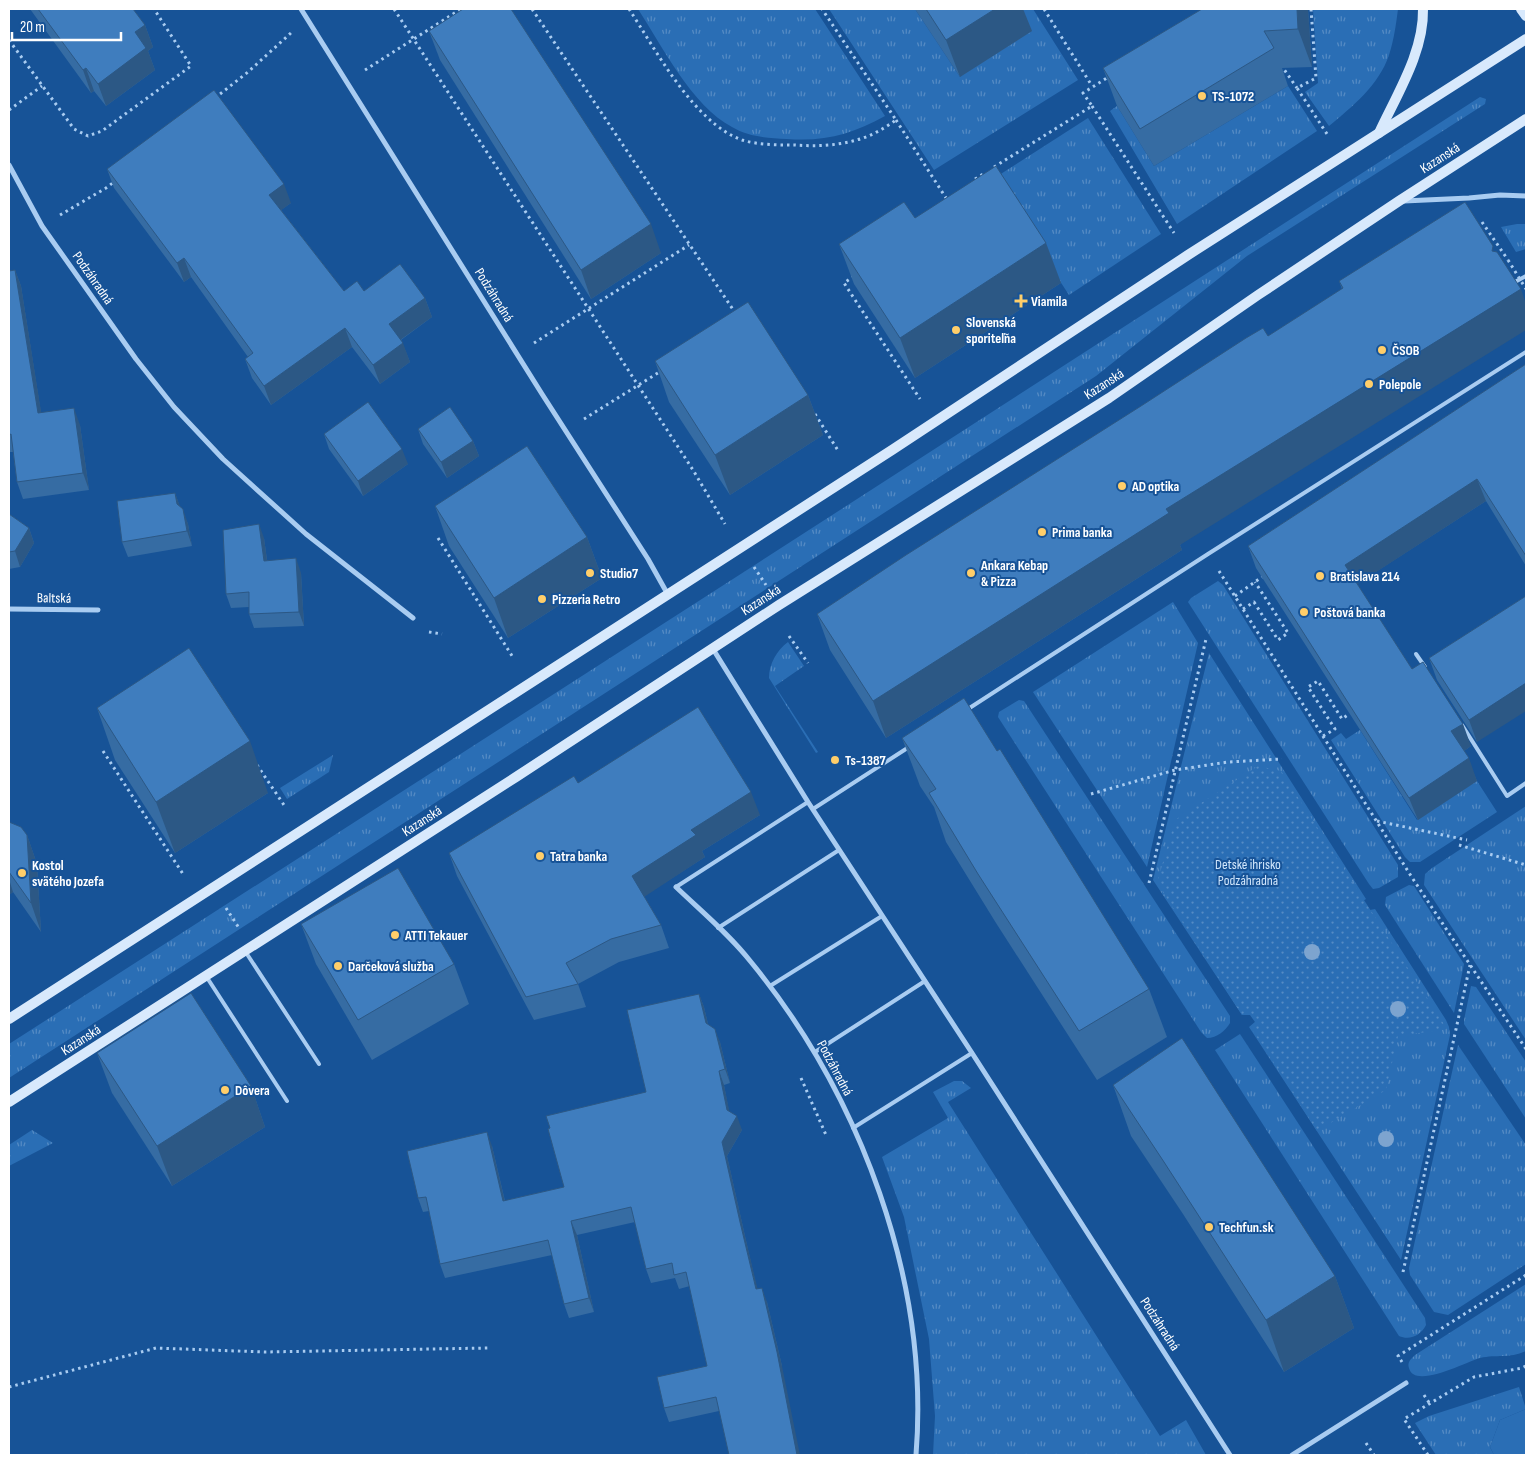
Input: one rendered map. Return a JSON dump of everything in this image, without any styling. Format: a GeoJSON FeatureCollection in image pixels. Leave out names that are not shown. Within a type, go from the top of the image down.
{"type":"FeatureCollection","features":[{"type":"Feature","properties":{"kind":"main road"},"geometry":{"type":"LineString","coordinates":[[1379,134],[1416,55],[1424,9]]}},
{"type":"Feature","properties":{"kind":"main road"},"geometry":{"type":"LineString","coordinates":[[1521,9],[1526,16]]}},
{"type":"Feature","properties":{"kind":"main road"},"geometry":{"type":"LineString","coordinates":[[9,1019],[884,455],[1196,250],[1526,39]]}},
{"type":"Feature","properties":{"kind":"main road","name":"Kazanská"},"geometry":{"type":"LineString","coordinates":[[9,1102],[712,648],[1109,398],[1399,201],[1526,118]]}},
{"type":"Feature","properties":{"kind":"street","name":"Podzáhradná"},"geometry":{"type":"LineString","coordinates":[[301,9],[668,593]]}},
{"type":"Feature","properties":{"kind":"street","name":"Podzáhradná"},"geometry":{"type":"LineString","coordinates":[[9,165],[42,226],[136,359],[174,407],[223,459],[306,534],[413,618]]}},
{"type":"Feature","properties":{"kind":"street"},"geometry":{"type":"LineString","coordinates":[[1399,201],[1500,195],[1526,196]]}},
{"type":"Feature","properties":{"kind":"street","name":"Baltská"},"geometry":{"type":"LineString","coordinates":[[9,609],[98,610]]}},
{"type":"Feature","properties":{"kind":"street","name":"Podzáhradná"},"geometry":{"type":"LineString","coordinates":[[712,648],[808,802],[972,1053],[1230,1455]]}},
{"type":"Feature","properties":{"kind":"street","name":"Podzáhradná"},"geometry":{"type":"LineString","coordinates":[[676,887],[749,960],[770,986],[815,1052],[853,1128],[886,1211],[898,1255],[906,1296],[918,1392],[916,1455]]}},
{"type":"Feature","properties":{"kind":"street"},"geometry":{"type":"LineString","coordinates":[[1292,1455],[1406,1383]]}},
{"type":"Feature","properties":{"kind":"lane"},"geometry":{"type":"LineString","coordinates":[[1508,285],[1526,276]]}},
{"type":"Feature","properties":{"kind":"lane"},"geometry":{"type":"LineString","coordinates":[[964,711],[1526,352]]}},
{"type":"Feature","properties":{"kind":"lane"},"geometry":{"type":"LineString","coordinates":[[1416,654],[1427,670]]}},
{"type":"Feature","properties":{"kind":"lane"},"geometry":{"type":"LineString","coordinates":[[1459,720],[1507,796],[1526,784]]}},
{"type":"Feature","properties":{"kind":"lane"},"geometry":{"type":"LineString","coordinates":[[813,809],[917,742]]}},
{"type":"Feature","properties":{"kind":"lane","name":"Podzáhradná"},"geometry":{"type":"LineString","coordinates":[[676,887],[808,802]]}},
{"type":"Feature","properties":{"kind":"lane"},"geometry":{"type":"LineString","coordinates":[[718,928],[840,850]]}},
{"type":"Feature","properties":{"kind":"lane"},"geometry":{"type":"LineString","coordinates":[[770,986],[882,916]]}},
{"type":"Feature","properties":{"kind":"lane"},"geometry":{"type":"LineString","coordinates":[[245,951],[318,1064]]}},
{"type":"Feature","properties":{"kind":"lane"},"geometry":{"type":"LineString","coordinates":[[206,976],[287,1101]]}},
{"type":"Feature","properties":{"kind":"lane"},"geometry":{"type":"LineString","coordinates":[[815,1052],[925,981]]}},
{"type":"Feature","properties":{"kind":"lane"},"geometry":{"type":"LineString","coordinates":[[853,1128],[972,1053]]}},
{"type":"Feature","properties":{"kind":"path"},"geometry":{"type":"LineString","coordinates":[[9,40],[74,129],[88,136],[102,131],[191,66],[154,9]]}},
{"type":"Feature","properties":{"kind":"path"},"geometry":{"type":"LineString","coordinates":[[394,9],[693,470],[725,524]]}},
{"type":"Feature","properties":{"kind":"path"},"geometry":{"type":"LineString","coordinates":[[348,81],[461,9]]}},
{"type":"Feature","properties":{"kind":"path"},"geometry":{"type":"LineString","coordinates":[[532,9],[688,245],[740,320]]}},
{"type":"Feature","properties":{"kind":"path"},"geometry":{"type":"LineString","coordinates":[[629,9],[682,90],[710,120],[742,140],[818,146],[852,141],[867,136],[896,120]]}},
{"type":"Feature","properties":{"kind":"path"},"geometry":{"type":"LineString","coordinates":[[822,9],[946,198]]}},
{"type":"Feature","properties":{"kind":"path"},"geometry":{"type":"LineString","coordinates":[[1044,9],[1092,86]]}},
{"type":"Feature","properties":{"kind":"path"},"geometry":{"type":"LineString","coordinates":[[1297,88],[1316,78],[1310,9]]}},
{"type":"Feature","properties":{"kind":"path"},"geometry":{"type":"LineString","coordinates":[[210,102],[248,72],[307,18]]}},
{"type":"Feature","properties":{"kind":"path"},"geometry":{"type":"LineString","coordinates":[[1280,64],[1327,134]]}},
{"type":"Feature","properties":{"kind":"path"},"geometry":{"type":"LineString","coordinates":[[1117,71],[1083,92],[1174,233]]}},
{"type":"Feature","properties":{"kind":"path"},"geometry":{"type":"LineString","coordinates":[[9,110],[42,86]]}},
{"type":"Feature","properties":{"kind":"path"},"geometry":{"type":"LineString","coordinates":[[975,179],[1092,106]]}},
{"type":"Feature","properties":{"kind":"path"},"geometry":{"type":"LineString","coordinates":[[42,226],[106,188],[121,176]]}},
{"type":"Feature","properties":{"kind":"path"},"geometry":{"type":"LineString","coordinates":[[1482,222],[1526,289]]}},
{"type":"Feature","properties":{"kind":"path"},"geometry":{"type":"LineString","coordinates":[[517,354],[688,245]]}},
{"type":"Feature","properties":{"kind":"path"},"geometry":{"type":"LineString","coordinates":[[858,273],[844,283],[920,399]]}},
{"type":"Feature","properties":{"kind":"path"},"geometry":{"type":"LineString","coordinates":[[566,430],[662,371]]}},
{"type":"Feature","properties":{"kind":"path"},"geometry":{"type":"LineString","coordinates":[[813,411],[839,452]]}},
{"type":"Feature","properties":{"kind":"path"},"geometry":{"type":"LineString","coordinates":[[438,538],[514,658]]}},
{"type":"Feature","properties":{"kind":"path"},"geometry":{"type":"LineString","coordinates":[[1208,554],[1411,876],[1526,1049]]}},
{"type":"Feature","properties":{"kind":"path"},"geometry":{"type":"LineString","coordinates":[[753,566],[767,588]]}},
{"type":"Feature","properties":{"kind":"path"},"geometry":{"type":"LineString","coordinates":[[1234,596],[1262,578]]}},
{"type":"Feature","properties":{"kind":"path"},"geometry":{"type":"LineString","coordinates":[[1244,609],[1254,602],[1278,640],[1288,633],[1255,582]]}},
{"type":"Feature","properties":{"kind":"path"},"geometry":{"type":"LineString","coordinates":[[789,636],[808,663]]}},
{"type":"Feature","properties":{"kind":"path"},"geometry":{"type":"LineString","coordinates":[[1149,883],[1206,639]]}},
{"type":"Feature","properties":{"kind":"path"},"geometry":{"type":"LineString","coordinates":[[1323,736],[1334,729],[1308,687],[1318,681],[1342,719],[1350,714]]}},
{"type":"Feature","properties":{"kind":"path"},"geometry":{"type":"LineString","coordinates":[[103,751],[183,874]]}},
{"type":"Feature","properties":{"kind":"path"},"geometry":{"type":"LineString","coordinates":[[1091,794],[1176,770],[1228,762],[1282,759]]}},
{"type":"Feature","properties":{"kind":"path"},"geometry":{"type":"LineString","coordinates":[[256,763],[286,808]]}},
{"type":"Feature","properties":{"kind":"path"},"geometry":{"type":"LineString","coordinates":[[1377,821],[1467,840]]}},
{"type":"Feature","properties":{"kind":"path"},"geometry":{"type":"LineString","coordinates":[[1459,845],[1526,865]]}},
{"type":"Feature","properties":{"kind":"path"},"geometry":{"type":"LineString","coordinates":[[225,905],[240,929]]}},
{"type":"Feature","properties":{"kind":"path"},"geometry":{"type":"LineString","coordinates":[[1403,1272],[1470,964]]}},
{"type":"Feature","properties":{"kind":"path"},"geometry":{"type":"LineString","coordinates":[[1398,1356],[1526,1275]]}},
{"type":"Feature","properties":{"kind":"path"},"geometry":{"type":"LineString","coordinates":[[9,1387],[156,1348],[264,1352],[488,1348]]}},
{"type":"Feature","properties":{"kind":"path"},"geometry":{"type":"LineString","coordinates":[[1428,1455],[1404,1419],[1474,1377],[1526,1366]]}},
{"type":"Feature","properties":{"kind":"path"},"geometry":{"type":"LineString","coordinates":[[1366,1443],[1374,1455]]}},
{"type":"Feature","properties":{"kind":"green space"},"geometry":{"type":"Polygon","coordinates":[[[638,9],[815,9],[885,116],[861,128],[826,138],[801,140],[766,137],[738,130],[717,117],[691,90],[638,9]]]}},
{"type":"Feature","properties":{"kind":"green space"},"geometry":{"type":"Polygon","coordinates":[[[829,9],[915,9],[960,77],[1017,9],[1033,9],[1078,80],[934,170],[829,9]]]}},
{"type":"Feature","properties":{"kind":"green space"},"geometry":{"type":"Polygon","coordinates":[[[1313,9],[1398,9],[1391,49],[1379,76],[1364,95],[1329,126],[1305,92],[1318,83],[1313,9]]]}},
{"type":"Feature","properties":{"kind":"green space"},"geometry":{"type":"Polygon","coordinates":[[[1288,86],[1317,131],[1177,224],[1110,111],[1117,106],[1154,166],[1288,86]]]}},
{"type":"Feature","properties":{"kind":"green space"},"geometry":{"type":"Polygon","coordinates":[[[1480,97],[1486,99],[1485,104],[1247,256],[1096,376],[9,1078],[9,1044],[1480,97]]]}},
{"type":"Feature","properties":{"kind":"green space"},"geometry":{"type":"Polygon","coordinates":[[[1088,118],[1161,234],[1069,295],[1011,206],[996,177],[1088,118]]]}},
{"type":"Feature","properties":{"kind":"green space"},"geometry":{"type":"Polygon","coordinates":[[[1526,224],[1526,249],[1516,252],[1501,227],[1526,224]]]}},
{"type":"Feature","properties":{"kind":"green space"},"geometry":{"type":"Polygon","coordinates":[[[1218,581],[1223,585],[1398,865],[1398,877],[1379,888],[1373,889],[1369,884],[1188,602],[1191,598],[1218,581]]]}},
{"type":"Feature","properties":{"kind":"green space"},"geometry":{"type":"Polygon","coordinates":[[[1173,602],[1198,643],[1147,867],[1033,692],[1173,602]]]}},
{"type":"Feature","properties":{"kind":"green space"},"geometry":{"type":"Polygon","coordinates":[[[788,642],[804,666],[775,686],[818,752],[816,753],[769,678],[774,658],[788,642]]]}},
{"type":"Feature","properties":{"kind":"green space"},"geometry":{"type":"Polygon","coordinates":[[[1209,653],[1366,899],[1337,917],[1250,1015],[1242,1015],[1153,880],[1209,653]]]}},
{"type":"Feature","properties":{"kind":"green space"},"geometry":{"type":"Polygon","coordinates":[[[1019,700],[1024,701],[1230,1016],[1230,1023],[1217,1035],[1207,1038],[1201,1032],[998,717],[999,712],[1019,700]]]}},
{"type":"Feature","properties":{"kind":"green space"},"geometry":{"type":"Polygon","coordinates":[[[1360,730],[1417,820],[1477,781],[1497,812],[1420,862],[1410,862],[1331,740],[1341,733],[1346,739],[1360,730]]]}},
{"type":"Feature","properties":{"kind":"green space"},"geometry":{"type":"Polygon","coordinates":[[[333,755],[329,772],[287,799],[280,788],[333,755]]]}},
{"type":"Feature","properties":{"kind":"green space","name":"Detské ihrisko Podzáhradná"},"geometry":{"type":"Polygon","coordinates":[[[1258,766],[1281,771],[1447,1029],[1398,1036],[1386,1090],[1317,1131],[1253,1031],[1255,1022],[1250,1015],[1242,1015],[1157,883],[1175,820],[1258,766]]]}},
{"type":"Feature","properties":{"kind":"green space"},"geometry":{"type":"Polygon","coordinates":[[[1526,806],[1526,1040],[1424,885],[1425,874],[1432,868],[1526,806]]]}},
{"type":"Feature","properties":{"kind":"green space"},"geometry":{"type":"Polygon","coordinates":[[[1409,885],[1414,886],[1464,964],[1454,1013],[1385,905],[1386,897],[1409,885]]]}},
{"type":"Feature","properties":{"kind":"green space"},"geometry":{"type":"Polygon","coordinates":[[[1375,909],[1446,1020],[1450,1035],[1401,1260],[1249,1027],[1370,910],[1375,909]]]}},
{"type":"Feature","properties":{"kind":"green space"},"geometry":{"type":"Polygon","coordinates":[[[1471,986],[1476,987],[1526,1062],[1526,1119],[1464,1024],[1471,986]]]}},
{"type":"Feature","properties":{"kind":"green space"},"geometry":{"type":"Polygon","coordinates":[[[1240,1034],[1425,1318],[1426,1325],[1424,1329],[1415,1336],[1407,1338],[1399,1336],[1215,1050],[1240,1034]]]}},
{"type":"Feature","properties":{"kind":"green space"},"geometry":{"type":"Polygon","coordinates":[[[1458,1045],[1526,1145],[1526,1264],[1448,1315],[1434,1312],[1410,1275],[1409,1268],[1458,1045]]]}},
{"type":"Feature","properties":{"kind":"green space"},"geometry":{"type":"Polygon","coordinates":[[[954,1081],[962,1081],[971,1088],[948,1102],[1160,1436],[1186,1420],[1206,1455],[933,1455],[935,1416],[929,1339],[904,1217],[882,1157],[948,1118],[933,1092],[954,1081]]]}},
{"type":"Feature","properties":{"kind":"green space"},"geometry":{"type":"Polygon","coordinates":[[[32,1130],[53,1143],[9,1166],[9,1145],[32,1130]]]}},
{"type":"Feature","properties":{"kind":"green space"},"geometry":{"type":"Polygon","coordinates":[[[1526,1284],[1526,1351],[1508,1356],[1480,1358],[1430,1375],[1421,1376],[1413,1374],[1409,1364],[1415,1355],[1526,1284]]]}},
{"type":"Feature","properties":{"kind":"green space"},"geometry":{"type":"Polygon","coordinates":[[[1519,1387],[1526,1409],[1500,1420],[1490,1447],[1494,1455],[1436,1455],[1415,1423],[1429,1416],[1519,1387]]]}},
{"type":"Feature","properties":{"kind":"green space"},"geometry":{"type":"Polygon","coordinates":[[[1526,1409],[1526,1455],[1494,1455],[1490,1447],[1500,1420],[1526,1409]]]}},
{"type":"Feature","properties":{"kind":"building"},"geometry":{"type":"Polygon","coordinates":[[[38,9],[133,9],[145,25],[135,32],[146,48],[98,84],[86,68],[83,70],[38,9]]]}},
{"type":"Feature","properties":{"kind":"building"},"geometry":{"type":"Polygon","coordinates":[[[463,9],[511,9],[651,224],[581,270],[429,31],[463,9]]]}},
{"type":"Feature","properties":{"kind":"building"},"geometry":{"type":"Polygon","coordinates":[[[926,9],[995,9],[946,40],[926,9]]]}},
{"type":"Feature","properties":{"kind":"building"},"geometry":{"type":"Polygon","coordinates":[[[1202,9],[1297,9],[1298,29],[1264,31],[1274,48],[1140,129],[1103,68],[1202,9]]]}},
{"type":"Feature","properties":{"kind":"building"},"geometry":{"type":"Polygon","coordinates":[[[214,90],[284,184],[269,195],[344,291],[357,281],[364,291],[400,264],[425,298],[389,324],[403,343],[373,365],[345,328],[264,386],[245,359],[253,353],[184,258],[177,263],[107,169],[214,90]]]}},
{"type":"Feature","properties":{"kind":"building"},"geometry":{"type":"Polygon","coordinates":[[[996,166],[1046,243],[900,338],[839,244],[904,202],[915,218],[996,166]]]}},
{"type":"Feature","properties":{"kind":"building"},"geometry":{"type":"Polygon","coordinates":[[[1465,202],[1493,246],[1492,251],[1497,252],[1521,289],[1166,509],[1169,513],[873,701],[817,614],[1246,338],[1263,328],[1268,336],[1343,288],[1339,281],[1465,202]]]}},
{"type":"Feature","properties":{"kind":"building"},"geometry":{"type":"Polygon","coordinates":[[[15,270],[38,413],[74,408],[83,473],[17,482],[11,434],[9,435],[9,271],[15,270]]]}},
{"type":"Feature","properties":{"kind":"building"},"geometry":{"type":"Polygon","coordinates":[[[748,302],[808,395],[715,455],[655,361],[748,302]]]}},
{"type":"Feature","properties":{"kind":"building"},"geometry":{"type":"Polygon","coordinates":[[[1526,364],[1526,556],[1477,479],[1345,565],[1412,669],[1423,662],[1463,724],[1451,731],[1469,758],[1409,798],[1248,546],[1526,364]]]}},
{"type":"Feature","properties":{"kind":"building"},"geometry":{"type":"Polygon","coordinates":[[[368,402],[402,449],[358,481],[324,434],[368,402]]]}},
{"type":"Feature","properties":{"kind":"building"},"geometry":{"type":"Polygon","coordinates":[[[450,407],[473,441],[441,462],[418,429],[450,407]]]}},
{"type":"Feature","properties":{"kind":"building"},"geometry":{"type":"Polygon","coordinates":[[[527,446],[587,537],[494,598],[435,506],[527,446]]]}},
{"type":"Feature","properties":{"kind":"building"},"geometry":{"type":"Polygon","coordinates":[[[175,493],[177,504],[183,509],[187,531],[122,542],[117,501],[175,493]]]}},
{"type":"Feature","properties":{"kind":"building"},"geometry":{"type":"Polygon","coordinates":[[[9,514],[29,528],[15,551],[9,552],[9,514]]]}},
{"type":"Feature","properties":{"kind":"building"},"geometry":{"type":"Polygon","coordinates":[[[259,524],[264,561],[296,558],[299,612],[249,614],[249,592],[226,594],[223,530],[259,524]]]}},
{"type":"Feature","properties":{"kind":"building"},"geometry":{"type":"Polygon","coordinates":[[[1526,596],[1526,683],[1469,720],[1429,658],[1526,596]]]}},
{"type":"Feature","properties":{"kind":"building"},"geometry":{"type":"Polygon","coordinates":[[[189,648],[250,741],[156,802],[97,708],[189,648]]]}},
{"type":"Feature","properties":{"kind":"building"},"geometry":{"type":"Polygon","coordinates":[[[964,698],[997,751],[1000,749],[1149,989],[1079,1031],[978,874],[929,793],[936,789],[902,738],[964,698]]]}},
{"type":"Feature","properties":{"kind":"building"},"geometry":{"type":"Polygon","coordinates":[[[698,707],[751,792],[691,830],[696,835],[632,876],[661,925],[611,939],[566,963],[578,984],[526,997],[449,853],[574,776],[578,783],[698,707]]]}},
{"type":"Feature","properties":{"kind":"building"},"geometry":{"type":"Polygon","coordinates":[[[9,822],[21,827],[27,835],[31,903],[9,872],[9,822]]]}},
{"type":"Feature","properties":{"kind":"building"},"geometry":{"type":"Polygon","coordinates":[[[398,868],[454,964],[358,1020],[301,924],[398,868]]]}},
{"type":"Feature","properties":{"kind":"building"},"geometry":{"type":"Polygon","coordinates":[[[191,993],[251,1086],[157,1146],[97,1053],[191,993]]]}},
{"type":"Feature","properties":{"kind":"building"},"geometry":{"type":"Polygon","coordinates":[[[699,994],[706,1023],[715,1029],[725,1069],[719,1071],[727,1110],[737,1116],[722,1142],[756,1289],[762,1288],[777,1352],[797,1455],[729,1455],[716,1397],[664,1408],[657,1377],[707,1366],[686,1272],[674,1275],[672,1263],[646,1269],[631,1207],[571,1221],[589,1298],[564,1304],[548,1240],[440,1264],[426,1197],[418,1198],[407,1151],[487,1132],[503,1201],[564,1187],[546,1116],[646,1092],[627,1010],[699,994]]]}},
{"type":"Feature","properties":{"kind":"building"},"geometry":{"type":"Polygon","coordinates":[[[1182,1038],[1335,1276],[1266,1320],[1113,1085],[1182,1038]]]}},
{"type":"Feature","properties":{"kind":"place","name":"TS-1072"},"geometry":{"type":"Point","coordinates":[1202,96]}},
{"type":"Feature","properties":{"kind":"place","name":"Viamila"},"geometry":{"type":"Point","coordinates":[1021,301]}},
{"type":"Feature","properties":{"kind":"place","name":"Slovenská sporiteľňa"},"geometry":{"type":"Point","coordinates":[956,330]}},
{"type":"Feature","properties":{"kind":"place","name":"ČSOB"},"geometry":{"type":"Point","coordinates":[1382,350]}},
{"type":"Feature","properties":{"kind":"place","name":"Polepole"},"geometry":{"type":"Point","coordinates":[1369,384]}},
{"type":"Feature","properties":{"kind":"place","name":"AD optika"},"geometry":{"type":"Point","coordinates":[1122,486]}},
{"type":"Feature","properties":{"kind":"place","name":"Prima banka"},"geometry":{"type":"Point","coordinates":[1042,532]}},
{"type":"Feature","properties":{"kind":"place","name":"Studio7"},"geometry":{"type":"Point","coordinates":[590,573]}},
{"type":"Feature","properties":{"kind":"place","name":"Ankara Kebap & Pizza"},"geometry":{"type":"Point","coordinates":[971,573]}},
{"type":"Feature","properties":{"kind":"place","name":"Bratislava 214"},"geometry":{"type":"Point","coordinates":[1320,576]}},
{"type":"Feature","properties":{"kind":"place","name":"Pizzeria Retro"},"geometry":{"type":"Point","coordinates":[542,599]}},
{"type":"Feature","properties":{"kind":"place","name":"Poštová banka"},"geometry":{"type":"Point","coordinates":[1304,612]}},
{"type":"Feature","properties":{"kind":"place","name":"Ts-1387"},"geometry":{"type":"Point","coordinates":[835,760]}},
{"type":"Feature","properties":{"kind":"place","name":"Tatra banka"},"geometry":{"type":"Point","coordinates":[540,856]}},
{"type":"Feature","properties":{"kind":"place","name":"Kostol svätého Jozefa"},"geometry":{"type":"Point","coordinates":[22,873]}},
{"type":"Feature","properties":{"kind":"place","name":"ATTI Tekauer"},"geometry":{"type":"Point","coordinates":[395,935]}},
{"type":"Feature","properties":{"kind":"place","name":"Darčeková služba"},"geometry":{"type":"Point","coordinates":[338,966]}},
{"type":"Feature","properties":{"kind":"place","name":"Dôvera"},"geometry":{"type":"Point","coordinates":[225,1090]}},
{"type":"Feature","properties":{"kind":"place","name":"Techfun.sk"},"geometry":{"type":"Point","coordinates":[1209,1227]}}]}
